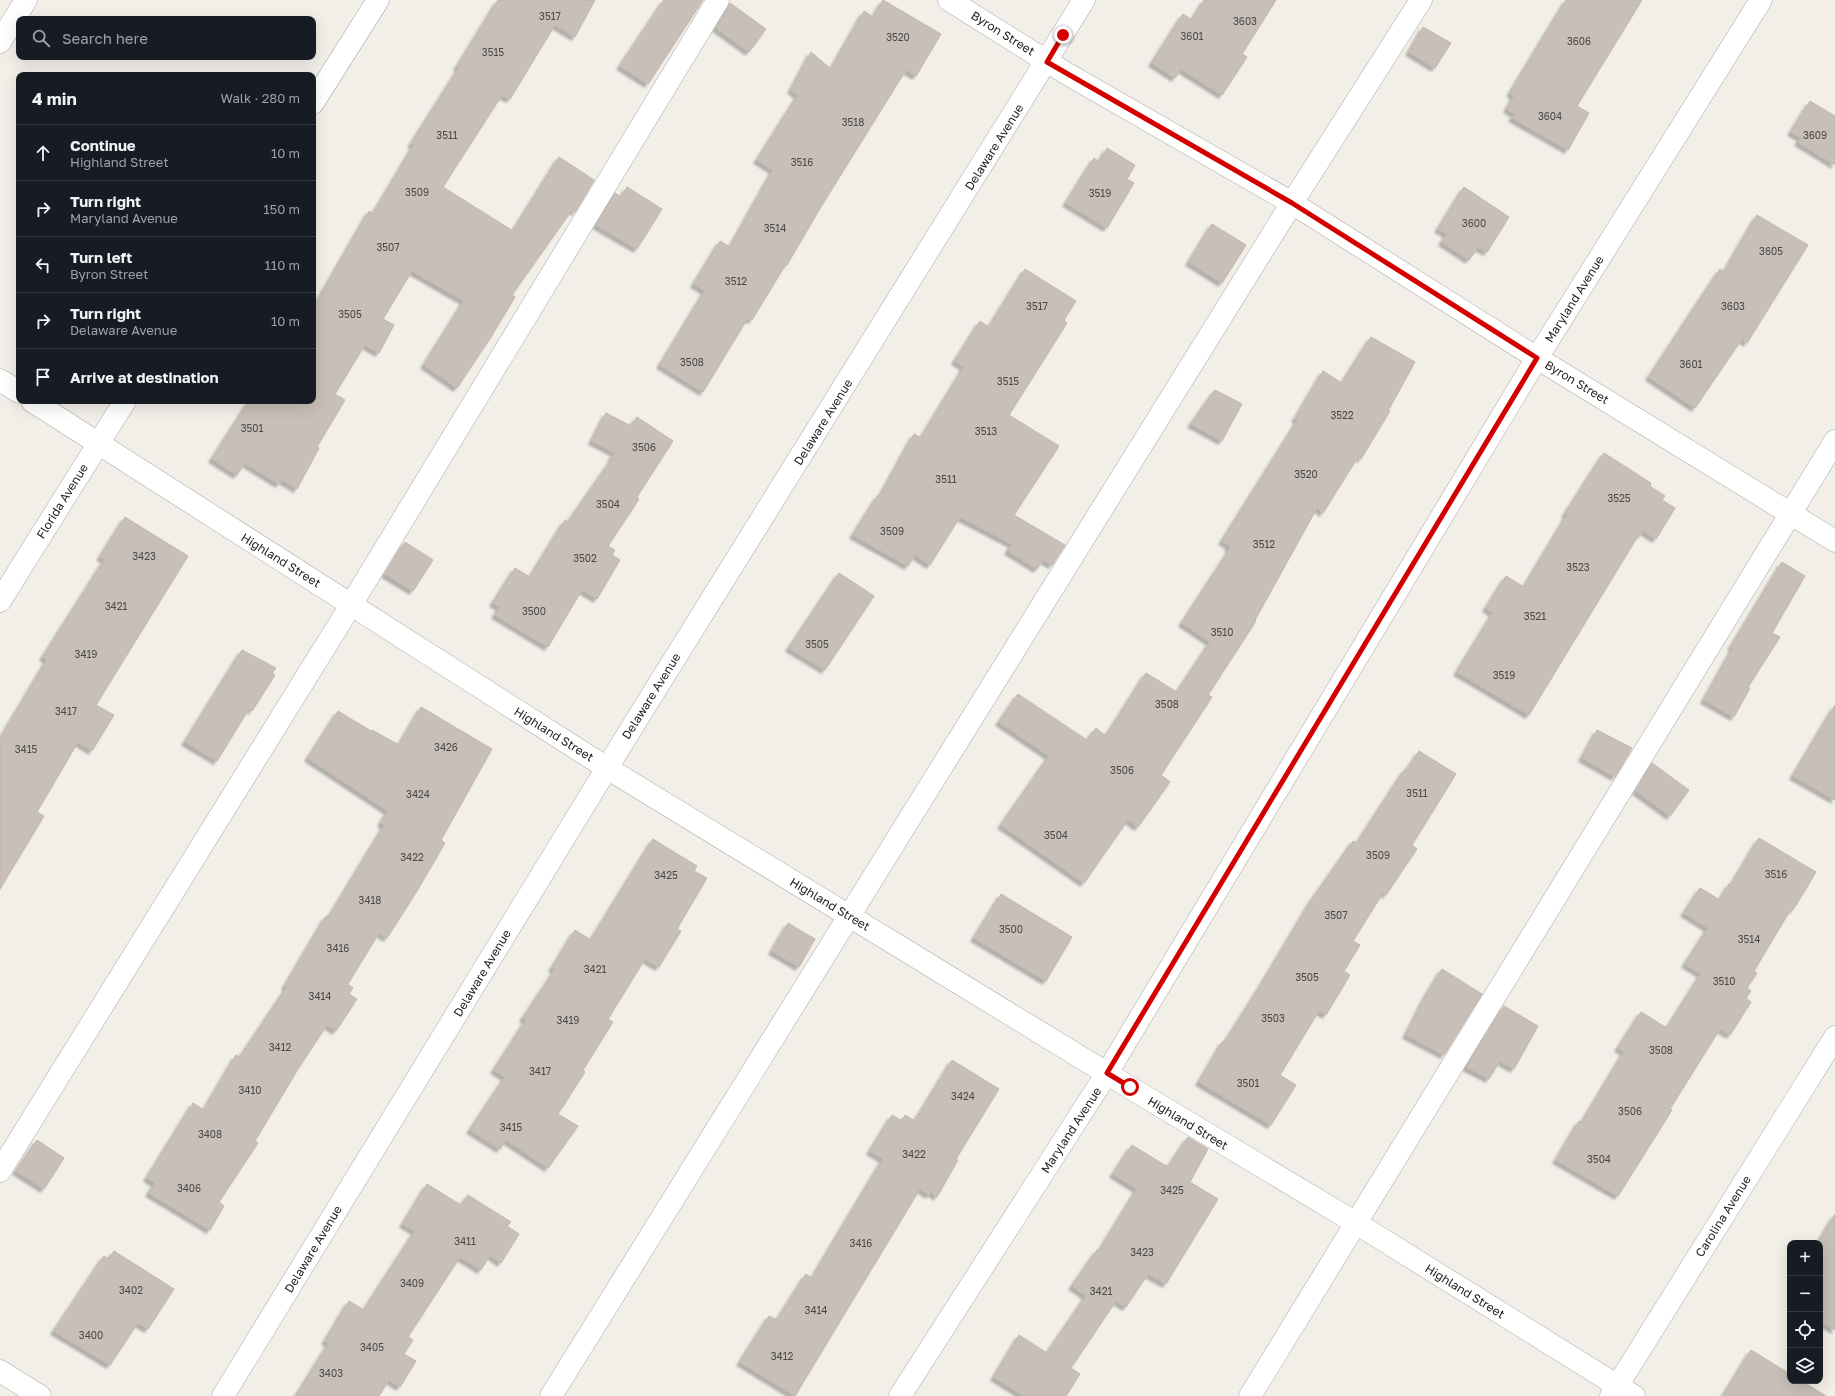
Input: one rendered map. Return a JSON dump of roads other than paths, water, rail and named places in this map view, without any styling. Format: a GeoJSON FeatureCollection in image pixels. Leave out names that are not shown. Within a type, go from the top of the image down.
{"type":"FeatureCollection","features":[{"type":"Feature","properties":{"kind":"street"},"geometry":{"type":"LineString","coordinates":[[16,16],[26,0]]}},
{"type":"Feature","properties":{"kind":"street"},"geometry":{"type":"LineString","coordinates":[[316,98],[378,0]]}},
{"type":"Feature","properties":{"kind":"street"},"geometry":{"type":"LineString","coordinates":[[0,1170],[351,605],[718,0]]}},
{"type":"Feature","properties":{"kind":"street","name":"Byron Street"},"geometry":{"type":"LineString","coordinates":[[949,0],[1047,62],[1292,203],[1537,358],[1835,541]]}},
{"type":"Feature","properties":{"kind":"street","name":"Delaware Avenue"},"geometry":{"type":"LineString","coordinates":[[223,1396],[607,768],[1047,62],[1084,0]]}},
{"type":"Feature","properties":{"kind":"street"},"geometry":{"type":"LineString","coordinates":[[552,1396],[1292,203],[1421,0]]}},
{"type":"Feature","properties":{"kind":"street","name":"Maryland Avenue"},"geometry":{"type":"LineString","coordinates":[[900,1396],[1107,1073],[1537,358],[1761,0]]}},
{"type":"Feature","properties":{"kind":"street"},"geometry":{"type":"LineString","coordinates":[[0,42],[16,16]]}},
{"type":"Feature","properties":{"kind":"street"},"geometry":{"type":"LineString","coordinates":[[0,380],[16,390]]}},
{"type":"Feature","properties":{"kind":"street","name":"Highland Street"},"geometry":{"type":"LineString","coordinates":[[37,404],[607,768],[1356,1223],[1621,1392]]}},
{"type":"Feature","properties":{"kind":"street","name":"Florida Avenue"},"geometry":{"type":"LineString","coordinates":[[0,602],[123,404]]}},
{"type":"Feature","properties":{"kind":"street"},"geometry":{"type":"LineString","coordinates":[[1250,1396],[1790,512],[1835,441]]}},
{"type":"Feature","properties":{"kind":"street","name":"Carolina Avenue"},"geometry":{"type":"LineString","coordinates":[[1621,1392],[1835,1037]]}},
{"type":"Feature","properties":{"kind":"street"},"geometry":{"type":"LineString","coordinates":[[0,1371],[40,1396]]}}]}
